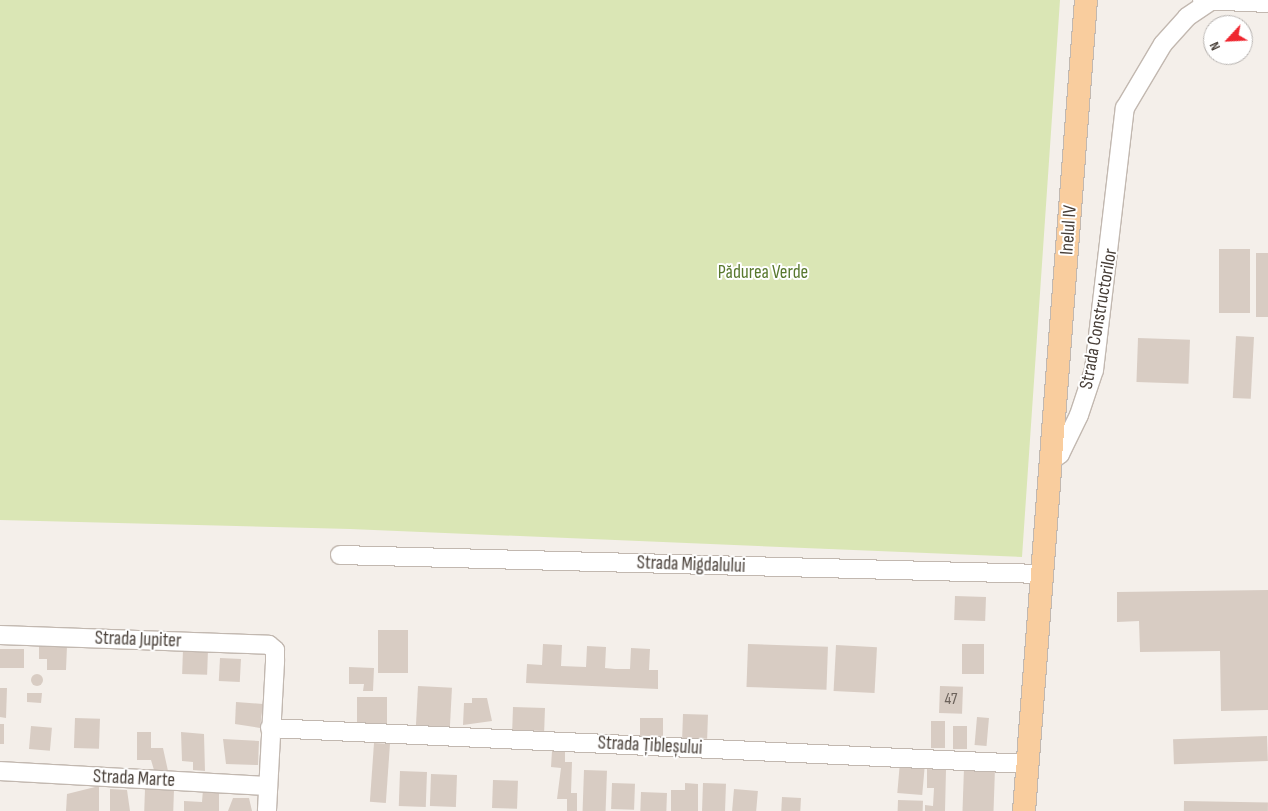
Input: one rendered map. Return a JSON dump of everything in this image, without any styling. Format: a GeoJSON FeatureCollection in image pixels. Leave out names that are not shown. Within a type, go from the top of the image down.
{"type":"FeatureCollection","features":[{"type":"Feature","properties":{"kind":"main road","name":"Inelul IV"},"geometry":{"type":"LineString","coordinates":[[1052,460],[1086,0]]}},
{"type":"Feature","properties":{"kind":"main road"},"geometry":{"type":"LineString","coordinates":[[1024,811],[1052,460]]}},
{"type":"Feature","properties":{"kind":"street"},"geometry":{"type":"LineString","coordinates":[[1202,0],[1268,3]]}},
{"type":"Feature","properties":{"kind":"street","name":"Strada Constructorilor"},"geometry":{"type":"LineString","coordinates":[[1052,460],[1060,454],[1079,415],[1094,370],[1125,108],[1164,44],[1187,17],[1212,0]]}},
{"type":"Feature","properties":{"kind":"street","name":"Strada Migdalului"},"geometry":{"type":"LineString","coordinates":[[340,555],[1042,574]]}},
{"type":"Feature","properties":{"kind":"street","name":"Strada Jupiter"},"geometry":{"type":"LineString","coordinates":[[0,635],[269,645],[275,650],[270,728]]}},
{"type":"Feature","properties":{"kind":"street"},"geometry":{"type":"LineString","coordinates":[[267,811],[270,728]]}},
{"type":"Feature","properties":{"kind":"street","name":"Strada Țibleșului"},"geometry":{"type":"LineString","coordinates":[[270,728],[1029,764]]}},
{"type":"Feature","properties":{"kind":"street","name":"Strada Marte"},"geometry":{"type":"LineString","coordinates":[[0,771],[268,786]]}},
{"type":"Feature","properties":{"kind":"green space","name":"Pădurea Verde"},"geometry":{"type":"Polygon","coordinates":[[[0,0],[1060,0],[1022,557],[350,529],[0,520],[0,0]]]}},
{"type":"Feature","properties":{"kind":"building"},"geometry":{"type":"Polygon","coordinates":[[[1219,249],[1250,249],[1250,313],[1219,313],[1219,249]]]}},
{"type":"Feature","properties":{"kind":"building"},"geometry":{"type":"Polygon","coordinates":[[[1256,253],[1268,253],[1268,317],[1256,317],[1256,253]]]}},
{"type":"Feature","properties":{"kind":"building"},"geometry":{"type":"Polygon","coordinates":[[[1236,336],[1254,337],[1251,399],[1233,398],[1236,336]]]}},
{"type":"Feature","properties":{"kind":"building"},"geometry":{"type":"Polygon","coordinates":[[[1138,338],[1190,340],[1188,384],[1136,382],[1138,338]]]}},
{"type":"Feature","properties":{"kind":"building"},"geometry":{"type":"Polygon","coordinates":[[[1268,590],[1268,710],[1221,711],[1220,651],[1140,652],[1139,621],[1117,622],[1117,592],[1268,590]]]}},
{"type":"Feature","properties":{"kind":"building"},"geometry":{"type":"Polygon","coordinates":[[[955,596],[986,597],[985,621],[954,620],[955,596]]]}},
{"type":"Feature","properties":{"kind":"building"},"geometry":{"type":"Polygon","coordinates":[[[378,630],[408,630],[408,673],[378,673],[378,630]]]}},
{"type":"Feature","properties":{"kind":"building"},"geometry":{"type":"Polygon","coordinates":[[[543,644],[562,645],[561,666],[586,667],[587,646],[606,647],[605,668],[615,669],[630,669],[631,648],[650,649],[649,670],[658,670],[658,689],[526,683],[527,664],[542,665],[543,644]]]}},
{"type":"Feature","properties":{"kind":"building"},"geometry":{"type":"Polygon","coordinates":[[[748,644],[828,647],[826,690],[746,687],[748,644]]]}},
{"type":"Feature","properties":{"kind":"building"},"geometry":{"type":"Polygon","coordinates":[[[962,644],[984,644],[984,674],[962,674],[962,644]]]}},
{"type":"Feature","properties":{"kind":"building"},"geometry":{"type":"Polygon","coordinates":[[[39,645],[67,646],[66,670],[47,670],[47,659],[39,659],[39,645]]]}},
{"type":"Feature","properties":{"kind":"building"},"geometry":{"type":"Polygon","coordinates":[[[836,645],[877,647],[875,693],[834,691],[836,645]]]}},
{"type":"Feature","properties":{"kind":"building"},"geometry":{"type":"Polygon","coordinates":[[[0,649],[24,649],[24,668],[0,668],[0,649]]]}},
{"type":"Feature","properties":{"kind":"building"},"geometry":{"type":"Polygon","coordinates":[[[183,649],[208,650],[207,675],[182,674],[183,649]]]}},
{"type":"Feature","properties":{"kind":"building"},"geometry":{"type":"Polygon","coordinates":[[[220,658],[241,659],[240,682],[219,681],[220,658]]]}},
{"type":"Feature","properties":{"kind":"building"},"geometry":{"type":"Polygon","coordinates":[[[349,667],[374,668],[373,691],[363,691],[364,684],[349,684],[349,667]]]}},
{"type":"Feature","properties":{"kind":"building"},"geometry":{"type":"Polygon","coordinates":[[[37,674],[43,680],[37,686],[31,680],[37,674]]]}},
{"type":"Feature","properties":{"kind":"building"},"geometry":{"type":"Polygon","coordinates":[[[418,686],[452,688],[450,728],[416,726],[418,686]]]}},
{"type":"Feature","properties":{"kind":"building"},"geometry":{"type":"Polygon","coordinates":[[[940,686],[963,687],[962,714],[939,713],[940,686]]]}},
{"type":"Feature","properties":{"kind":"building"},"geometry":{"type":"Polygon","coordinates":[[[0,688],[7,688],[6,718],[0,717],[0,688]]]}},
{"type":"Feature","properties":{"kind":"building"},"geometry":{"type":"Polygon","coordinates":[[[27,693],[42,693],[41,703],[27,702],[27,693]]]}},
{"type":"Feature","properties":{"kind":"building"},"geometry":{"type":"Polygon","coordinates":[[[357,697],[387,697],[387,723],[357,723],[357,697]]]}},
{"type":"Feature","properties":{"kind":"building"},"geometry":{"type":"Polygon","coordinates":[[[472,698],[487,698],[492,721],[463,725],[464,703],[472,703],[472,698]]]}},
{"type":"Feature","properties":{"kind":"building"},"geometry":{"type":"Polygon","coordinates":[[[236,702],[263,704],[260,728],[235,724],[236,702]]]}},
{"type":"Feature","properties":{"kind":"building"},"geometry":{"type":"Polygon","coordinates":[[[513,707],[545,708],[544,731],[512,730],[513,707]]]}},
{"type":"Feature","properties":{"kind":"building"},"geometry":{"type":"Polygon","coordinates":[[[683,714],[708,715],[707,739],[682,738],[683,714]]]}},
{"type":"Feature","properties":{"kind":"building"},"geometry":{"type":"Polygon","coordinates":[[[977,717],[989,718],[987,746],[975,745],[977,717]]]}},
{"type":"Feature","properties":{"kind":"building"},"geometry":{"type":"Polygon","coordinates":[[[75,718],[100,719],[99,749],[74,748],[75,718]]]}},
{"type":"Feature","properties":{"kind":"building"},"geometry":{"type":"Polygon","coordinates":[[[640,718],[663,718],[663,737],[640,737],[640,718]]]}},
{"type":"Feature","properties":{"kind":"building"},"geometry":{"type":"Polygon","coordinates":[[[931,721],[945,721],[945,748],[931,748],[931,721]]]}},
{"type":"Feature","properties":{"kind":"building"},"geometry":{"type":"Polygon","coordinates":[[[0,724],[4,724],[4,744],[0,744],[0,724]]]}},
{"type":"Feature","properties":{"kind":"building"},"geometry":{"type":"Polygon","coordinates":[[[31,726],[52,728],[50,751],[29,749],[31,726]]]}},
{"type":"Feature","properties":{"kind":"building"},"geometry":{"type":"Polygon","coordinates":[[[953,726],[967,726],[967,749],[953,749],[953,726]]]}},
{"type":"Feature","properties":{"kind":"building"},"geometry":{"type":"Polygon","coordinates":[[[137,732],[151,732],[151,748],[163,748],[168,771],[154,770],[151,760],[137,760],[137,732]]]}},
{"type":"Feature","properties":{"kind":"building"},"geometry":{"type":"Polygon","coordinates":[[[181,732],[204,734],[205,771],[193,770],[193,762],[182,761],[181,732]]]}},
{"type":"Feature","properties":{"kind":"building"},"geometry":{"type":"Polygon","coordinates":[[[1267,736],[1268,761],[1174,764],[1173,739],[1267,736]]]}},
{"type":"Feature","properties":{"kind":"building"},"geometry":{"type":"Polygon","coordinates":[[[223,739],[259,741],[258,765],[226,764],[223,739]]]}},
{"type":"Feature","properties":{"kind":"building"},"geometry":{"type":"Polygon","coordinates":[[[374,743],[390,744],[386,803],[370,802],[374,743]]]}},
{"type":"Feature","properties":{"kind":"building"},"geometry":{"type":"Polygon","coordinates":[[[552,751],[565,751],[565,762],[572,762],[571,793],[577,793],[577,811],[567,811],[567,799],[557,799],[561,768],[551,767],[552,751]]]}},
{"type":"Feature","properties":{"kind":"building"},"geometry":{"type":"Polygon","coordinates":[[[900,762],[925,764],[922,795],[897,793],[900,762]]]}},
{"type":"Feature","properties":{"kind":"building"},"geometry":{"type":"Polygon","coordinates":[[[964,768],[995,769],[994,811],[962,811],[964,768]]]}},
{"type":"Feature","properties":{"kind":"building"},"geometry":{"type":"Polygon","coordinates":[[[927,769],[946,770],[945,811],[925,811],[925,805],[933,806],[934,788],[927,788],[927,769]]]}},
{"type":"Feature","properties":{"kind":"building"},"geometry":{"type":"Polygon","coordinates":[[[584,770],[607,771],[606,811],[583,811],[584,770]]]}},
{"type":"Feature","properties":{"kind":"building"},"geometry":{"type":"Polygon","coordinates":[[[400,771],[427,772],[426,807],[399,806],[400,771]]]}},
{"type":"Feature","properties":{"kind":"building"},"geometry":{"type":"Polygon","coordinates":[[[431,774],[457,775],[456,807],[430,806],[431,774]]]}},
{"type":"Feature","properties":{"kind":"building"},"geometry":{"type":"Polygon","coordinates":[[[493,780],[518,781],[517,809],[492,808],[493,780]]]}},
{"type":"Feature","properties":{"kind":"building"},"geometry":{"type":"Polygon","coordinates":[[[612,783],[635,784],[634,810],[611,809],[612,783]]]}},
{"type":"Feature","properties":{"kind":"building"},"geometry":{"type":"Polygon","coordinates":[[[685,783],[698,784],[698,811],[671,811],[671,790],[685,790],[685,783]]]}},
{"type":"Feature","properties":{"kind":"building"},"geometry":{"type":"Polygon","coordinates":[[[703,783],[726,784],[725,811],[702,811],[703,783]]]}},
{"type":"Feature","properties":{"kind":"building"},"geometry":{"type":"Polygon","coordinates":[[[99,786],[99,811],[66,811],[67,794],[99,786]]]}},
{"type":"Feature","properties":{"kind":"building"},"geometry":{"type":"Polygon","coordinates":[[[110,789],[127,790],[130,811],[110,811],[110,789]]]}},
{"type":"Feature","properties":{"kind":"building"},"geometry":{"type":"Polygon","coordinates":[[[145,789],[174,790],[173,811],[144,811],[145,789]]]}},
{"type":"Feature","properties":{"kind":"building"},"geometry":{"type":"Polygon","coordinates":[[[203,789],[219,790],[219,811],[184,811],[184,801],[202,802],[203,789]]]}},
{"type":"Feature","properties":{"kind":"building"},"geometry":{"type":"Polygon","coordinates":[[[734,789],[758,791],[756,811],[732,811],[734,789]]]}},
{"type":"Feature","properties":{"kind":"building"},"geometry":{"type":"Polygon","coordinates":[[[641,792],[667,793],[666,811],[640,811],[641,792]]]}},
{"type":"Feature","properties":{"kind":"building"},"geometry":{"type":"Polygon","coordinates":[[[782,797],[801,798],[800,811],[781,811],[782,797]]]}},
{"type":"Feature","properties":{"kind":"building"},"geometry":{"type":"Polygon","coordinates":[[[233,798],[249,798],[252,811],[228,811],[233,798]]]}},
{"type":"Feature","properties":{"kind":"building"},"geometry":{"type":"Polygon","coordinates":[[[898,800],[923,801],[923,811],[898,811],[898,800]]]}},
{"type":"Feature","properties":{"kind":"building"},"geometry":{"type":"Polygon","coordinates":[[[1184,801],[1268,802],[1268,811],[1184,811],[1184,801]]]}}]}
